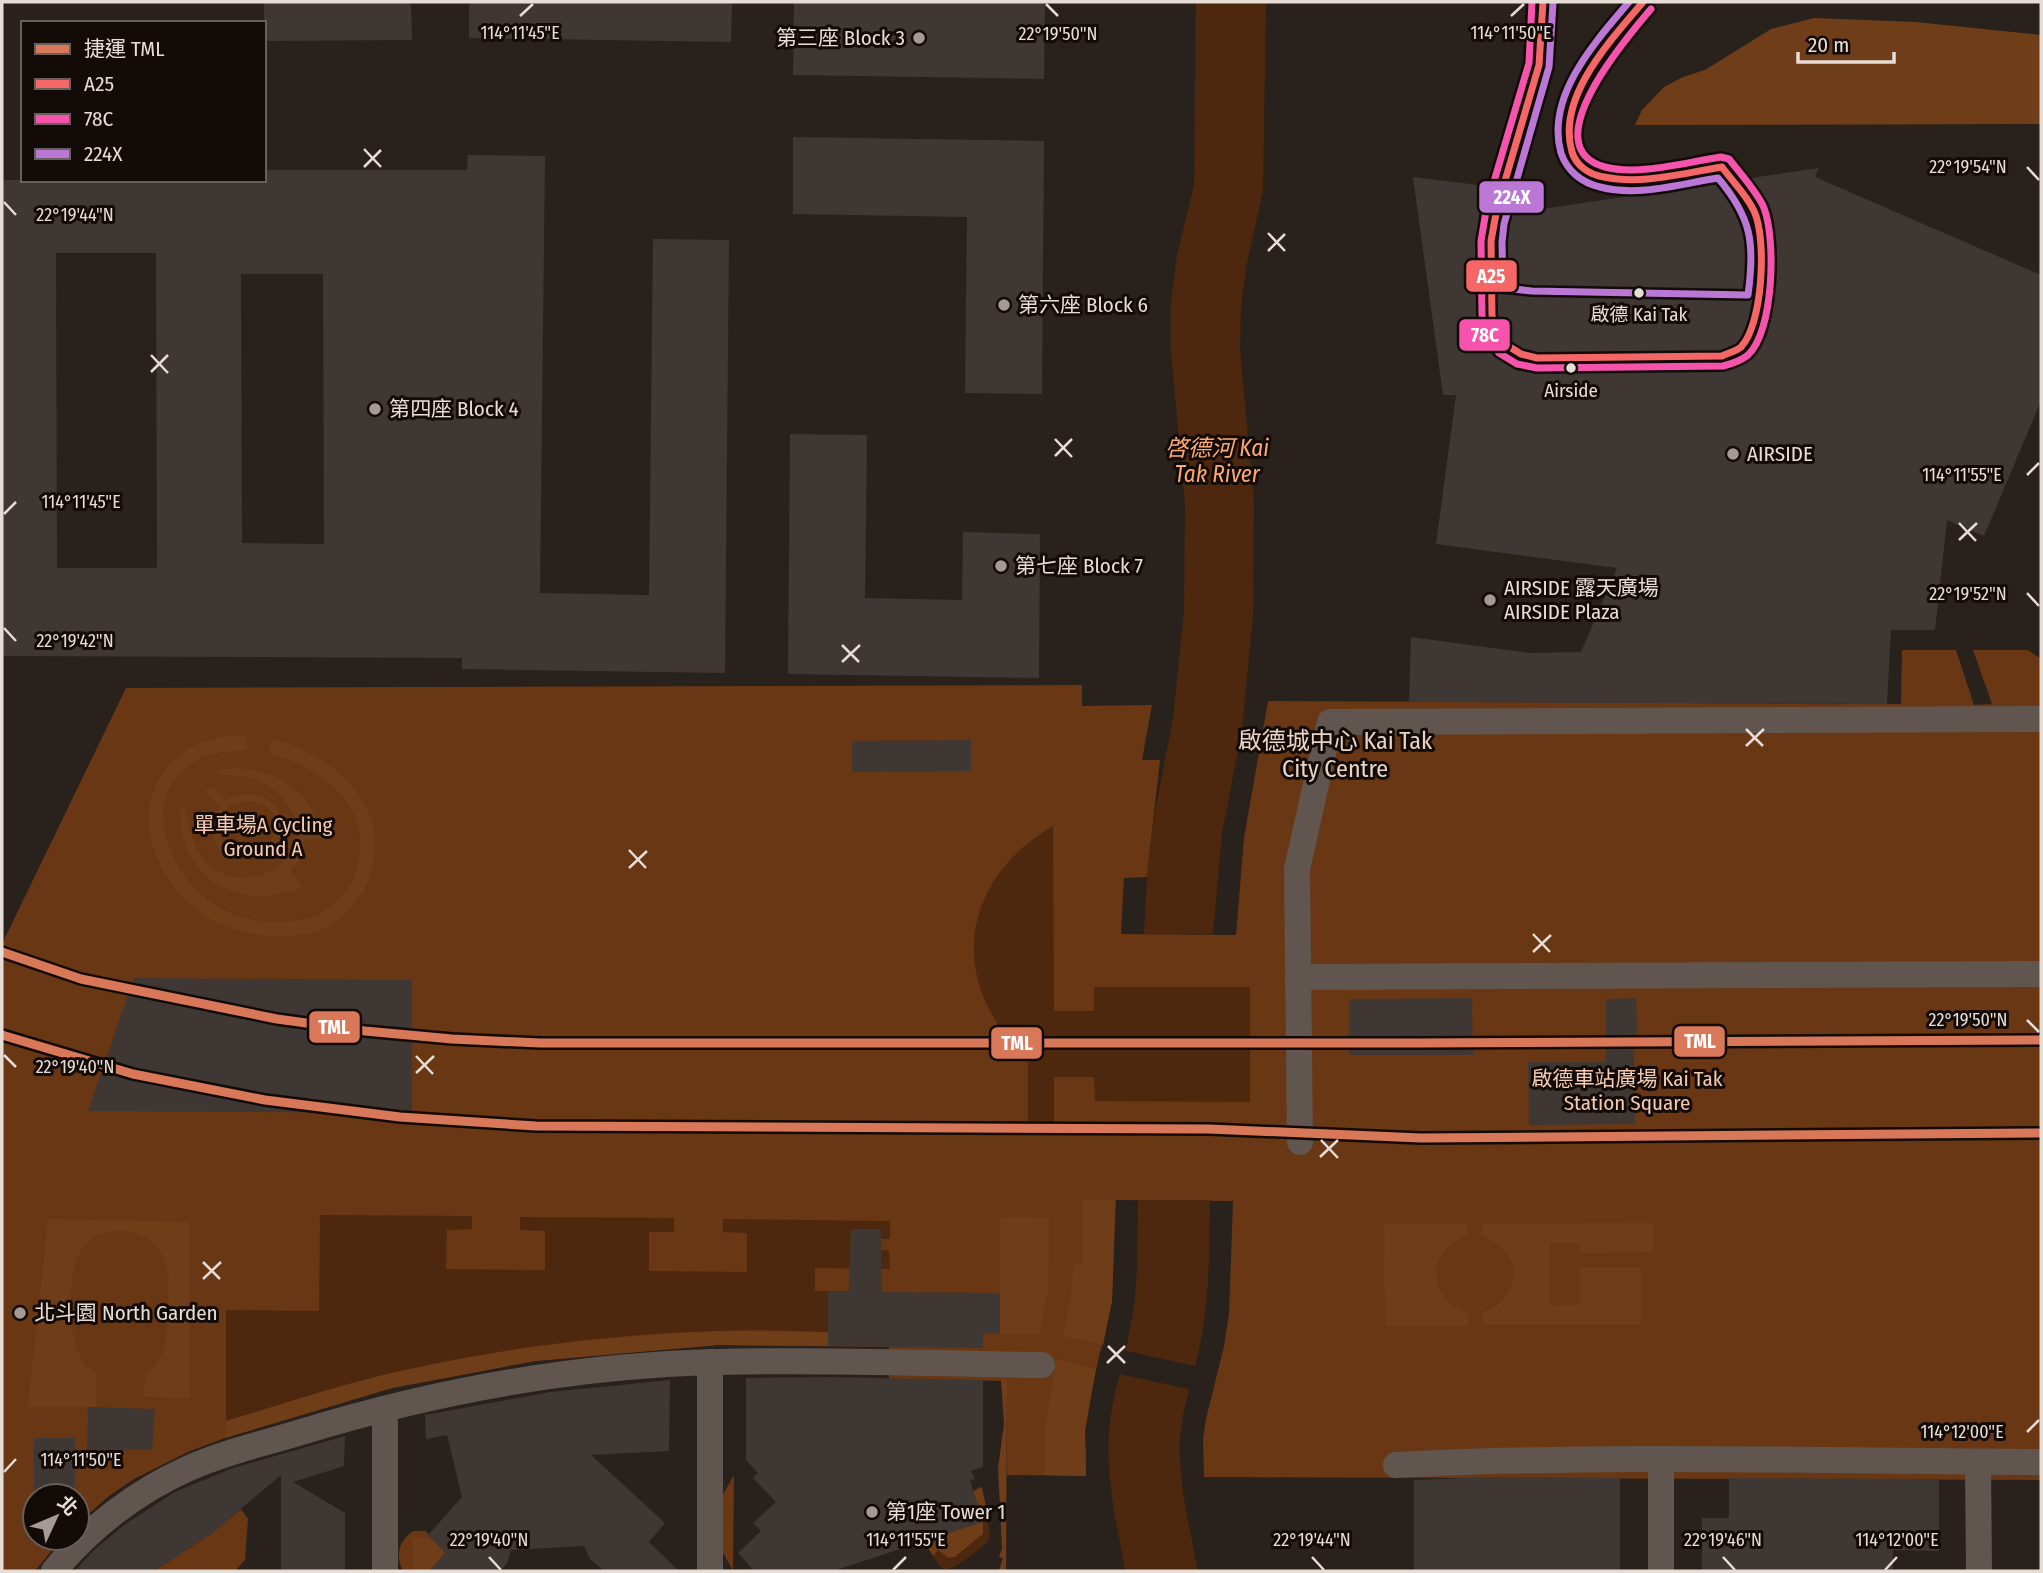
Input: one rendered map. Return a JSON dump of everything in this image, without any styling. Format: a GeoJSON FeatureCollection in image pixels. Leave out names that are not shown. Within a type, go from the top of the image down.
{"type":"FeatureCollection","features":[{"type":"Feature","properties":{"kind":"street"},"geometry":{"type":"LineString","coordinates":[[1300,1142],[1297,869],[1330,722],[2041,719]]}},
{"type":"Feature","properties":{"kind":"street"},"geometry":{"type":"LineString","coordinates":[[1298,977],[2041,974]]}},
{"type":"Feature","properties":{"kind":"street"},"geometry":{"type":"LineString","coordinates":[[54,1571],[85,1538],[116,1511],[150,1488],[206,1461],[373,1410],[458,1391],[588,1371],[710,1375],[1042,1365]]}},
{"type":"Feature","properties":{"kind":"street"},"geometry":{"type":"LineString","coordinates":[[710,1375],[710,1571]]}},
{"type":"Feature","properties":{"kind":"street"},"geometry":{"type":"LineString","coordinates":[[385,1423],[385,1571]]}},
{"type":"Feature","properties":{"kind":"street"},"geometry":{"type":"LineString","coordinates":[[1661,1459],[1661,1571]]}},
{"type":"Feature","properties":{"kind":"street"},"geometry":{"type":"LineString","coordinates":[[1396,1465],[1477,1461],[1661,1459],[2041,1462]]}},
{"type":"Feature","properties":{"kind":"street"},"geometry":{"type":"LineString","coordinates":[[1978,1462],[1979,1571]]}},
{"type":"Feature","properties":{"kind":"green space","name":"啟德車站廣場 Kai Tak Station Square"},"geometry":{"type":"Polygon","coordinates":[[[1902,650],[1956,650],[1974,705],[1992,704],[1973,650],[2028,650],[2041,659],[2041,1480],[1204,1477],[1203,1439],[1206,1419],[1229,1314],[1233,1201],[1116,1200],[1112,1301],[1089,1400],[1085,1431],[1086,1476],[1007,1475],[1007,1381],[889,1379],[889,1347],[718,1345],[535,1361],[392,1388],[225,1438],[190,1451],[134,1479],[91,1512],[91,1482],[21,1482],[21,1552],[51,1552],[35,1571],[2,1571],[2,944],[126,688],[1082,685],[1082,706],[1152,705],[1142,760],[1160,760],[1147,877],[1124,878],[1121,934],[1236,935],[1244,838],[1268,701],[1901,704],[1902,650]]]}},
{"type":"Feature","properties":{"kind":"green space"},"geometry":{"type":"Polygon","coordinates":[[[734,1475],[733,1571],[721,1549],[720,1500],[734,1475]]]}},
{"type":"Feature","properties":{"kind":"green space"},"geometry":{"type":"Polygon","coordinates":[[[241,1509],[248,1519],[245,1560],[235,1571],[154,1571],[212,1533],[241,1509]]]}},
{"type":"Feature","properties":{"kind":"green space"},"geometry":{"type":"Polygon","coordinates":[[[413,1531],[426,1531],[431,1538],[414,1538],[413,1571],[403,1571],[399,1559],[400,1549],[404,1539],[413,1531]]]}},
{"type":"Feature","properties":{"kind":"shaded area"},"geometry":{"type":"Polygon","coordinates":[[[1814,18],[1916,22],[2041,35],[2041,124],[1635,125],[1642,110],[1664,87],[1705,70],[1771,29],[1814,18]]]}},
{"type":"Feature","properties":{"kind":"shaded area"},"geometry":{"type":"Polygon","coordinates":[[[247,736],[247,750],[210,755],[188,766],[173,781],[165,800],[164,820],[168,842],[188,881],[211,903],[228,912],[255,920],[282,922],[323,912],[342,896],[355,874],[360,854],[360,834],[346,801],[334,788],[304,767],[269,753],[272,738],[316,757],[353,787],[366,805],[373,826],[375,850],[370,876],[355,903],[344,915],[317,931],[297,936],[252,934],[218,923],[184,898],[159,863],[149,822],[151,801],[158,781],[167,768],[184,752],[205,741],[247,736]]]}},
{"type":"Feature","properties":{"kind":"shaded area"},"geometry":{"type":"Polygon","coordinates":[[[233,768],[266,773],[280,779],[292,786],[311,808],[324,838],[305,841],[301,857],[291,870],[302,887],[280,894],[257,896],[236,892],[217,884],[201,871],[189,854],[182,833],[181,809],[186,810],[196,847],[215,869],[238,877],[261,875],[281,863],[294,845],[296,823],[283,799],[262,782],[246,777],[219,775],[215,771],[233,768]]]}},
{"type":"Feature","properties":{"kind":"shaded area"},"geometry":{"type":"Polygon","coordinates":[[[211,786],[225,800],[252,794],[272,803],[281,823],[275,850],[269,846],[275,824],[271,810],[259,803],[244,802],[230,806],[220,817],[219,832],[230,851],[225,855],[216,844],[212,832],[220,806],[205,791],[211,786]]]}},
{"type":"Feature","properties":{"kind":"shaded area"},"geometry":{"type":"Polygon","coordinates":[[[1083,1200],[1115,1200],[1112,1301],[1103,1345],[1063,1336],[1071,1296],[1073,1264],[1083,1264],[1083,1200]]]}},
{"type":"Feature","properties":{"kind":"shaded area"},"geometry":{"type":"Polygon","coordinates":[[[1000,1217],[1049,1218],[1048,1289],[1039,1334],[1000,1334],[1000,1217]]]}},
{"type":"Feature","properties":{"kind":"shaded area"},"geometry":{"type":"Polygon","coordinates":[[[48,1219],[189,1222],[190,1398],[144,1397],[145,1373],[159,1359],[165,1343],[167,1269],[160,1251],[151,1242],[128,1231],[115,1231],[102,1233],[81,1250],[72,1278],[73,1335],[78,1352],[86,1365],[96,1373],[96,1407],[28,1407],[48,1219]]]}},
{"type":"Feature","properties":{"kind":"shaded area"},"geometry":{"type":"Polygon","coordinates":[[[1653,1223],[1653,1252],[1579,1253],[1579,1243],[1550,1243],[1550,1306],[1580,1305],[1580,1267],[1641,1267],[1641,1325],[1483,1325],[1483,1312],[1497,1305],[1506,1296],[1512,1286],[1514,1274],[1505,1252],[1496,1243],[1482,1236],[1482,1224],[1653,1223]]]}},
{"type":"Feature","properties":{"kind":"shaded area"},"geometry":{"type":"Polygon","coordinates":[[[1384,1224],[1468,1224],[1467,1236],[1453,1243],[1444,1252],[1436,1274],[1445,1297],[1454,1306],[1468,1313],[1468,1326],[1385,1326],[1384,1224]]]}},
{"type":"Feature","properties":{"kind":"shaded area"},"geometry":{"type":"Polygon","coordinates":[[[718,1331],[828,1332],[828,1346],[718,1345],[535,1361],[392,1388],[225,1438],[226,1421],[407,1369],[540,1346],[718,1331]]]}},
{"type":"Feature","properties":{"kind":"shaded area"},"geometry":{"type":"Polygon","coordinates":[[[1056,1359],[1096,1369],[1085,1431],[1086,1476],[1045,1475],[1045,1428],[1056,1359]]]}},
{"type":"Feature","properties":{"kind":"shaded area"},"geometry":{"type":"Polygon","coordinates":[[[1001,1380],[1007,1380],[1006,1571],[999,1571],[1003,1558],[999,1557],[1002,1548],[998,1468],[1004,1424],[1001,1380]]]}},
{"type":"Feature","properties":{"kind":"shaded area"},"geometry":{"type":"Polygon","coordinates":[[[982,1487],[986,1507],[983,1508],[983,1534],[955,1557],[948,1558],[938,1551],[933,1556],[928,1548],[929,1540],[945,1528],[967,1497],[982,1487]]]}},
{"type":"Feature","properties":{"kind":"shaded area"},"geometry":{"type":"Polygon","coordinates":[[[413,1538],[431,1538],[446,1552],[432,1571],[413,1571],[413,1538]]]}},
{"type":"Feature","properties":{"kind":"water","name":"啓德河 Kai Tak River"},"geometry":{"type":"Polygon","coordinates":[[[1196,2],[1266,2],[1263,191],[1246,267],[1240,349],[1254,502],[1253,616],[1242,729],[1222,834],[1213,934],[1144,934],[1153,823],[1173,718],[1184,612],[1185,505],[1171,351],[1171,302],[1177,255],[1194,185],[1196,2]]]}},
{"type":"Feature","properties":{"kind":"water"},"geometry":{"type":"Polygon","coordinates":[[[1053,826],[1054,1011],[1094,1011],[1094,987],[1250,987],[1250,1102],[1095,1101],[1094,1077],[1054,1077],[1054,1122],[1028,1121],[1028,1060],[1002,1031],[985,1000],[975,968],[974,936],[982,905],[997,876],[1021,849],[1053,826]]]}},
{"type":"Feature","properties":{"kind":"water"},"geometry":{"type":"Polygon","coordinates":[[[1138,1200],[1210,1200],[1204,1322],[1180,1439],[1183,1489],[1198,1571],[1125,1571],[1116,1520],[1109,1468],[1109,1433],[1112,1406],[1135,1297],[1138,1200]]]}},
{"type":"Feature","properties":{"kind":"water"},"geometry":{"type":"Polygon","coordinates":[[[320,1215],[472,1216],[472,1229],[447,1230],[446,1269],[545,1270],[545,1231],[520,1230],[520,1217],[674,1218],[674,1232],[649,1232],[649,1271],[747,1272],[747,1233],[723,1232],[723,1219],[890,1221],[890,1239],[881,1239],[881,1229],[851,1229],[850,1259],[889,1250],[890,1269],[815,1268],[815,1291],[828,1291],[828,1332],[744,1330],[676,1333],[517,1349],[378,1376],[226,1421],[226,1310],[319,1311],[320,1215]]]}},
{"type":"Feature","properties":{"kind":"water"},"geometry":{"type":"Polygon","coordinates":[[[983,1507],[986,1507],[990,1536],[988,1541],[960,1563],[948,1569],[942,1568],[933,1556],[938,1550],[948,1558],[955,1557],[983,1534],[983,1507]]]}},
{"type":"Feature","properties":{"kind":"pier"},"geometry":{"type":"Polygon","coordinates":[[[1122,1350],[1199,1367],[1193,1390],[1115,1373],[1122,1350]]]}},
{"type":"Feature","properties":{"kind":"building"},"geometry":{"type":"Polygon","coordinates":[[[264,2],[411,2],[412,40],[266,41],[264,2]]]}},
{"type":"Feature","properties":{"kind":"building"},"geometry":{"type":"Polygon","coordinates":[[[469,2],[732,2],[731,42],[469,38],[469,2]]]}},
{"type":"Feature","properties":{"kind":"building","name":"第三座 Block 3"},"geometry":{"type":"Polygon","coordinates":[[[794,2],[1045,2],[1044,79],[793,75],[794,2]]]}},
{"type":"Feature","properties":{"kind":"building","name":"第六座 Block 6"},"geometry":{"type":"Polygon","coordinates":[[[793,137],[1044,141],[1042,394],[965,393],[967,217],[793,214],[793,137]]]}},
{"type":"Feature","properties":{"kind":"building"},"geometry":{"type":"Polygon","coordinates":[[[468,155],[545,156],[540,593],[649,595],[653,239],[729,240],[725,673],[462,669],[462,658],[2,656],[2,180],[266,182],[266,170],[467,170],[468,155]],[[56,253],[57,568],[157,568],[156,253],[56,253]],[[241,274],[242,543],[324,544],[323,274],[241,274]]]}},
{"type":"Feature","properties":{"kind":"building","name":"AIRSIDE"},"geometry":{"type":"Polygon","coordinates":[[[1819,168],[1815,177],[2041,275],[2041,401],[1984,536],[1947,520],[1935,630],[1891,630],[1887,704],[1409,702],[1411,637],[1530,653],[1581,652],[1617,568],[1436,544],[1456,395],[1443,395],[1413,177],[1536,192],[1542,209],[1819,168]]]}},
{"type":"Feature","properties":{"kind":"building","name":"第七座 Block 7"},"geometry":{"type":"Polygon","coordinates":[[[790,434],[867,435],[865,598],[962,600],[963,532],[1040,534],[1039,678],[788,674],[790,434]]]}},
{"type":"Feature","properties":{"kind":"building"},"geometry":{"type":"Polygon","coordinates":[[[971,740],[971,771],[852,772],[852,741],[971,740]]]}},
{"type":"Feature","properties":{"kind":"building"},"geometry":{"type":"Polygon","coordinates":[[[134,978],[412,980],[412,1113],[88,1111],[134,978]]]}},
{"type":"Feature","properties":{"kind":"building"},"geometry":{"type":"Polygon","coordinates":[[[1472,998],[1473,1055],[1349,1055],[1349,999],[1472,998]]]}},
{"type":"Feature","properties":{"kind":"building"},"geometry":{"type":"Polygon","coordinates":[[[1636,998],[1635,1124],[1529,1125],[1528,1062],[1606,1062],[1606,999],[1636,998]]]}},
{"type":"Feature","properties":{"kind":"building"},"geometry":{"type":"Polygon","coordinates":[[[851,1229],[881,1229],[882,1292],[1000,1293],[1000,1334],[983,1333],[983,1348],[828,1346],[828,1291],[849,1291],[851,1229]]]}},
{"type":"Feature","properties":{"kind":"building"},"geometry":{"type":"Polygon","coordinates":[[[746,1378],[983,1380],[983,1467],[971,1471],[975,1479],[970,1480],[983,1522],[833,1571],[754,1571],[738,1553],[761,1531],[753,1523],[776,1502],[753,1478],[758,1473],[746,1460],[746,1378]]]}},
{"type":"Feature","properties":{"kind":"building"},"geometry":{"type":"Polygon","coordinates":[[[670,1380],[669,1451],[591,1455],[665,1523],[649,1542],[679,1571],[604,1571],[590,1559],[584,1546],[511,1550],[507,1564],[500,1571],[429,1571],[445,1553],[428,1535],[462,1497],[447,1435],[426,1439],[425,1415],[551,1392],[670,1380]]]}},
{"type":"Feature","properties":{"kind":"building"},"geometry":{"type":"Polygon","coordinates":[[[88,1407],[155,1409],[152,1450],[87,1450],[88,1407]]]}},
{"type":"Feature","properties":{"kind":"building"},"geometry":{"type":"Polygon","coordinates":[[[345,1436],[344,1466],[293,1482],[345,1513],[345,1571],[281,1571],[281,1475],[212,1533],[154,1571],[75,1571],[93,1551],[124,1525],[175,1492],[233,1468],[345,1436]]]}},
{"type":"Feature","properties":{"kind":"building"},"geometry":{"type":"Polygon","coordinates":[[[34,1438],[75,1438],[75,1482],[34,1482],[34,1438]]]}},
{"type":"Feature","properties":{"kind":"building"},"geometry":{"type":"Polygon","coordinates":[[[1493,1477],[1620,1478],[1620,1571],[1414,1571],[1414,1480],[1493,1477]]]}},
{"type":"Feature","properties":{"kind":"building"},"geometry":{"type":"Polygon","coordinates":[[[1729,1478],[1939,1479],[1939,1551],[1893,1550],[1893,1571],[1702,1571],[1702,1518],[1729,1518],[1729,1478]]]}},
{"type":"Feature","properties":{"kind":"metro line","name":"TML"},"geometry":{"type":"LineString","coordinates":[[2,952],[81,979],[277,1019],[452,1039],[540,1043],[2041,1040]]}},
{"type":"Feature","properties":{"kind":"metro line","name":"TML"},"geometry":{"type":"LineString","coordinates":[[2,1035],[133,1074],[265,1100],[400,1117],[536,1126],[1209,1129],[1421,1138],[2041,1133]]}},
{"type":"Feature","properties":{"kind":"transit line","name":"78C"},"geometry":{"type":"LineString","coordinates":[[1532,2],[1529,63],[1487,205],[1481,241],[1482,315],[1485,336],[1499,353],[1517,364],[1537,368],[1723,366],[1748,355],[1757,343],[1763,326],[1770,284],[1768,222],[1757,196],[1729,159],[1721,157],[1647,169],[1618,169],[1605,167],[1585,156],[1578,138],[1581,115],[1592,90],[1607,65],[1651,9]]}},
{"type":"Feature","properties":{"kind":"transit line","name":"A25"},"geometry":{"type":"LineString","coordinates":[[1543,2],[1539,65],[1497,208],[1491,241],[1492,315],[1495,332],[1505,344],[1521,354],[1537,358],[1722,356],[1741,347],[1748,336],[1754,320],[1761,281],[1761,240],[1758,224],[1754,211],[1743,194],[1722,167],[1663,177],[1618,179],[1589,172],[1580,166],[1572,152],[1569,131],[1579,90],[1602,52],[1643,2]]}},
{"type":"Feature","properties":{"kind":"transit line","name":"224X"},"geometry":{"type":"LineString","coordinates":[[1553,3],[1549,67],[1504,224],[1503,288],[1532,291],[1748,295],[1751,261],[1748,232],[1738,206],[1718,178],[1644,190],[1614,190],[1581,179],[1571,171],[1561,153],[1558,132],[1560,111],[1567,90],[1589,52],[1629,2]]}},
{"type":"Feature","properties":{"kind":"place","name":"第三座 Block 3"},"geometry":{"type":"Point","coordinates":[919,38]}},
{"type":"Feature","properties":{"kind":"place","name":"啟德 Kai Tak"},"geometry":{"type":"Point","coordinates":[1639,293]}},
{"type":"Feature","properties":{"kind":"place","name":"第六座 Block 6"},"geometry":{"type":"Point","coordinates":[1004,305]}},
{"type":"Feature","properties":{"kind":"place","name":"Airside"},"geometry":{"type":"Point","coordinates":[1571,368]}},
{"type":"Feature","properties":{"kind":"place","name":"第四座 Block 4"},"geometry":{"type":"Point","coordinates":[375,409]}},
{"type":"Feature","properties":{"kind":"place","name":"AIRSIDE"},"geometry":{"type":"Point","coordinates":[1733,454]}},
{"type":"Feature","properties":{"kind":"place","name":"第七座 Block 7"},"geometry":{"type":"Point","coordinates":[1001,566]}},
{"type":"Feature","properties":{"kind":"place","name":"AIRSIDE 露天廣場 AIRSIDE Plaza"},"geometry":{"type":"Point","coordinates":[1490,600]}},
{"type":"Feature","properties":{"kind":"place","name":"北斗園 North Garden"},"geometry":{"type":"Point","coordinates":[20,1313]}},
{"type":"Feature","properties":{"kind":"place","name":"第1座 Tower 1"},"geometry":{"type":"Point","coordinates":[872,1512]}},
{"type":"Feature","properties":{"kind":"district","name":"啟德城中心 Kai Tak City Centre"},"geometry":{"type":"Point","coordinates":[1335,755]}},
{"type":"Feature","properties":{"kind":"park label","name":"單車場A Cycling Ground A"},"geometry":{"type":"Point","coordinates":[263,837]}}]}
